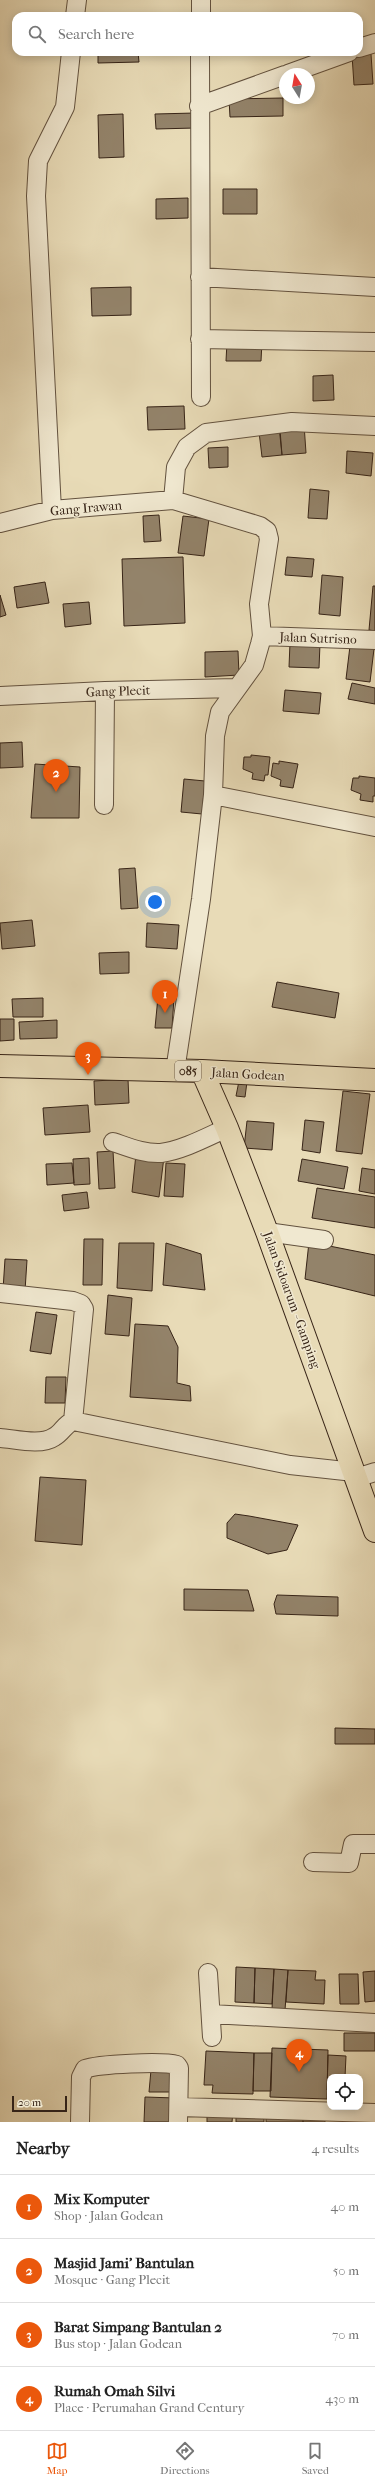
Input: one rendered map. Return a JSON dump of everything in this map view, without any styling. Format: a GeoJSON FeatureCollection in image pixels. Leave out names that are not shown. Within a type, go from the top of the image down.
{"type":"FeatureCollection","features":[{"type":"Feature","properties":{"kind":"main road","name":"Jalan Godean"},"geometry":{"type":"LineString","coordinates":[[0,1066],[202,1071],[375,1080]]}},
{"type":"Feature","properties":{"kind":"main road","name":"Jalan Sidoarum - Gamping"},"geometry":{"type":"LineString","coordinates":[[202,1071],[227,1128],[362,1474],[375,1531]]}},
{"type":"Feature","properties":{"kind":"street"},"geometry":{"type":"LineString","coordinates":[[75,12],[76,0]]}},
{"type":"Feature","properties":{"kind":"street"},"geometry":{"type":"LineString","coordinates":[[201,0],[201,12]]}},
{"type":"Feature","properties":{"kind":"street"},"geometry":{"type":"LineString","coordinates":[[363,47],[375,43]]}},
{"type":"Feature","properties":{"kind":"street"},"geometry":{"type":"LineString","coordinates":[[52,510],[36,196],[38,162],[65,107],[71,56]]}},
{"type":"Feature","properties":{"kind":"street"},"geometry":{"type":"LineString","coordinates":[[200,56],[201,397]]}},
{"type":"Feature","properties":{"kind":"street"},"geometry":{"type":"LineString","coordinates":[[305,68],[338,56]]}},
{"type":"Feature","properties":{"kind":"street"},"geometry":{"type":"LineString","coordinates":[[199,106],[279,77]]}},
{"type":"Feature","properties":{"kind":"street"},"geometry":{"type":"LineString","coordinates":[[200,277],[375,287]]}},
{"type":"Feature","properties":{"kind":"street"},"geometry":{"type":"LineString","coordinates":[[200,339],[375,342]]}},
{"type":"Feature","properties":{"kind":"street"},"geometry":{"type":"LineString","coordinates":[[175,1070],[201,899],[213,795],[215,736],[220,712],[254,665],[262,636],[259,604],[269,539],[267,531],[260,526],[173,500],[176,467],[187,447],[206,433],[292,422],[375,426]]}},
{"type":"Feature","properties":{"kind":"street","name":"Gang Irawan"},"geometry":{"type":"LineString","coordinates":[[0,523],[52,510],[173,500]]}},
{"type":"Feature","properties":{"kind":"street","name":"Jalan Sutrisno"},"geometry":{"type":"LineString","coordinates":[[262,636],[375,640]]}},
{"type":"Feature","properties":{"kind":"street","name":"Gang Plecit"},"geometry":{"type":"LineString","coordinates":[[0,696],[105,691],[236,688]]}},
{"type":"Feature","properties":{"kind":"street"},"geometry":{"type":"LineString","coordinates":[[104,804],[105,691]]}},
{"type":"Feature","properties":{"kind":"street"},"geometry":{"type":"LineString","coordinates":[[213,795],[375,827]]}},
{"type":"Feature","properties":{"kind":"street"},"geometry":{"type":"LineString","coordinates":[[113,1142],[141,1151],[161,1152],[188,1145],[227,1128]]}},
{"type":"Feature","properties":{"kind":"street"},"geometry":{"type":"LineString","coordinates":[[267,1232],[324,1240]]}},
{"type":"Feature","properties":{"kind":"street"},"geometry":{"type":"LineString","coordinates":[[0,1293],[73,1301],[81,1304],[84,1309],[73,1421]]}},
{"type":"Feature","properties":{"kind":"street"},"geometry":{"type":"LineString","coordinates":[[0,1438],[40,1441],[54,1437],[65,1425],[73,1421],[290,1465],[362,1474]]}},
{"type":"Feature","properties":{"kind":"street"},"geometry":{"type":"LineString","coordinates":[[313,1862],[349,1863],[353,1844],[375,1844]]}},
{"type":"Feature","properties":{"kind":"street"},"geometry":{"type":"LineString","coordinates":[[208,1973],[212,2037]]}},
{"type":"Feature","properties":{"kind":"street"},"geometry":{"type":"LineString","coordinates":[[211,2014],[375,2023]]}},
{"type":"Feature","properties":{"kind":"street"},"geometry":{"type":"LineString","coordinates":[[80,2122],[81,2077],[84,2069],[91,2066],[177,2065],[178,2115],[375,2113]]}},
{"type":"Feature","properties":{"kind":"building"},"geometry":{"type":"Polygon","coordinates":[[[363,54],[371,54],[373,84],[354,85],[352,56],[363,56],[363,54]]]}},
{"type":"Feature","properties":{"kind":"building"},"geometry":{"type":"Polygon","coordinates":[[[98,56],[138,56],[139,62],[98,63],[98,56]]]}},
{"type":"Feature","properties":{"kind":"building"},"geometry":{"type":"Polygon","coordinates":[[[279,98],[279,104],[283,104],[283,116],[230,117],[229,99],[279,98]]]}},
{"type":"Feature","properties":{"kind":"building"},"geometry":{"type":"Polygon","coordinates":[[[195,113],[195,128],[156,129],[155,114],[195,113]]]}},
{"type":"Feature","properties":{"kind":"building"},"geometry":{"type":"Polygon","coordinates":[[[123,114],[124,157],[99,158],[98,115],[123,114]]]}},
{"type":"Feature","properties":{"kind":"building"},"geometry":{"type":"Polygon","coordinates":[[[223,189],[257,189],[257,214],[223,214],[223,189]]]}},
{"type":"Feature","properties":{"kind":"building"},"geometry":{"type":"Polygon","coordinates":[[[188,198],[188,218],[156,219],[156,199],[188,198]]]}},
{"type":"Feature","properties":{"kind":"building"},"geometry":{"type":"Polygon","coordinates":[[[131,287],[131,315],[92,316],[91,288],[131,287]]]}},
{"type":"Feature","properties":{"kind":"building"},"geometry":{"type":"Polygon","coordinates":[[[227,342],[262,342],[261,361],[226,361],[227,342]]]}},
{"type":"Feature","properties":{"kind":"building"},"geometry":{"type":"Polygon","coordinates":[[[333,375],[334,400],[313,401],[313,376],[333,375]]]}},
{"type":"Feature","properties":{"kind":"building"},"geometry":{"type":"Polygon","coordinates":[[[184,406],[185,429],[148,430],[147,407],[184,406]]]}},
{"type":"Feature","properties":{"kind":"building"},"geometry":{"type":"Polygon","coordinates":[[[304,424],[306,453],[282,455],[279,426],[304,424]]]}},
{"type":"Feature","properties":{"kind":"building"},"geometry":{"type":"Polygon","coordinates":[[[280,430],[282,455],[262,457],[259,432],[280,430]]]}},
{"type":"Feature","properties":{"kind":"building"},"geometry":{"type":"Polygon","coordinates":[[[228,447],[228,467],[209,468],[208,448],[228,447]]]}},
{"type":"Feature","properties":{"kind":"building"},"geometry":{"type":"Polygon","coordinates":[[[347,451],[373,453],[371,476],[346,473],[347,451]]]}},
{"type":"Feature","properties":{"kind":"building"},"geometry":{"type":"Polygon","coordinates":[[[310,489],[329,491],[327,519],[308,518],[310,489]]]}},
{"type":"Feature","properties":{"kind":"building"},"geometry":{"type":"Polygon","coordinates":[[[159,515],[161,541],[144,542],[143,516],[159,515]]]}},
{"type":"Feature","properties":{"kind":"building"},"geometry":{"type":"Polygon","coordinates":[[[183,516],[209,519],[204,556],[178,553],[183,516]]]}},
{"type":"Feature","properties":{"kind":"building"},"geometry":{"type":"Polygon","coordinates":[[[183,557],[185,623],[124,626],[122,559],[183,557]]]}},
{"type":"Feature","properties":{"kind":"building"},"geometry":{"type":"Polygon","coordinates":[[[287,557],[314,559],[312,577],[285,575],[287,557]]]}},
{"type":"Feature","properties":{"kind":"building"},"geometry":{"type":"Polygon","coordinates":[[[322,575],[343,577],[340,616],[319,614],[322,575]]]}},
{"type":"Feature","properties":{"kind":"building"},"geometry":{"type":"Polygon","coordinates":[[[45,582],[49,603],[17,608],[14,587],[45,582]]]}},
{"type":"Feature","properties":{"kind":"building"},"geometry":{"type":"Polygon","coordinates":[[[373,586],[375,586],[375,631],[369,630],[373,586]]]}},
{"type":"Feature","properties":{"kind":"building"},"geometry":{"type":"Polygon","coordinates":[[[0,595],[6,615],[0,617],[0,595]]]}},
{"type":"Feature","properties":{"kind":"building"},"geometry":{"type":"Polygon","coordinates":[[[89,602],[91,624],[65,627],[63,604],[89,602]]]}},
{"type":"Feature","properties":{"kind":"building"},"geometry":{"type":"Polygon","coordinates":[[[290,643],[320,644],[319,668],[289,667],[290,643]]]}},
{"type":"Feature","properties":{"kind":"building"},"geometry":{"type":"Polygon","coordinates":[[[350,646],[374,649],[370,682],[346,679],[350,646]]]}},
{"type":"Feature","properties":{"kind":"building"},"geometry":{"type":"Polygon","coordinates":[[[238,651],[239,675],[205,677],[205,652],[238,651]]]}},
{"type":"Feature","properties":{"kind":"building"},"geometry":{"type":"Polygon","coordinates":[[[352,683],[375,688],[375,704],[348,699],[352,683]]]}},
{"type":"Feature","properties":{"kind":"building"},"geometry":{"type":"Polygon","coordinates":[[[285,690],[321,693],[319,714],[283,711],[285,690]]]}},
{"type":"Feature","properties":{"kind":"building"},"geometry":{"type":"Polygon","coordinates":[[[22,742],[23,767],[0,768],[0,743],[22,742]]]}},
{"type":"Feature","properties":{"kind":"building"},"geometry":{"type":"Polygon","coordinates":[[[251,755],[270,757],[268,775],[265,775],[264,781],[252,779],[253,773],[243,769],[244,757],[251,757],[251,755]]]}},
{"type":"Feature","properties":{"kind":"building"},"geometry":{"type":"Polygon","coordinates":[[[279,761],[298,764],[293,788],[280,786],[281,780],[271,776],[273,763],[279,764],[279,761]]]}},
{"type":"Feature","properties":{"kind":"building"},"geometry":{"type":"Polygon","coordinates":[[[35,764],[80,767],[79,818],[31,818],[35,764]]]}},
{"type":"Feature","properties":{"kind":"building"},"geometry":{"type":"Polygon","coordinates":[[[359,776],[375,778],[375,796],[373,796],[373,802],[360,800],[361,794],[351,790],[353,778],[359,778],[359,776]]]}},
{"type":"Feature","properties":{"kind":"building"},"geometry":{"type":"Polygon","coordinates":[[[184,779],[205,781],[202,814],[181,812],[184,779]]]}},
{"type":"Feature","properties":{"kind":"building"},"geometry":{"type":"Polygon","coordinates":[[[135,868],[138,908],[121,909],[119,869],[135,868]]]}},
{"type":"Feature","properties":{"kind":"building"},"geometry":{"type":"Polygon","coordinates":[[[32,920],[35,946],[2,949],[0,923],[32,920]]]}},
{"type":"Feature","properties":{"kind":"building"},"geometry":{"type":"Polygon","coordinates":[[[147,923],[179,925],[177,949],[146,947],[147,923]]]}},
{"type":"Feature","properties":{"kind":"building"},"geometry":{"type":"Polygon","coordinates":[[[129,952],[129,973],[100,974],[99,953],[129,952]]]}},
{"type":"Feature","properties":{"kind":"building"},"geometry":{"type":"Polygon","coordinates":[[[277,982],[339,993],[335,1018],[272,1007],[277,982]]]}},
{"type":"Feature","properties":{"kind":"building"},"geometry":{"type":"Polygon","coordinates":[[[158,997],[174,998],[172,1028],[155,1028],[158,997]]]}},
{"type":"Feature","properties":{"kind":"building"},"geometry":{"type":"Polygon","coordinates":[[[43,998],[43,1017],[13,1017],[12,999],[43,998]]]}},
{"type":"Feature","properties":{"kind":"building"},"geometry":{"type":"Polygon","coordinates":[[[0,1019],[14,1019],[14,1040],[0,1041],[0,1019]]]}},
{"type":"Feature","properties":{"kind":"building"},"geometry":{"type":"Polygon","coordinates":[[[57,1020],[57,1038],[20,1039],[19,1022],[57,1020]]]}},
{"type":"Feature","properties":{"kind":"building"},"geometry":{"type":"Polygon","coordinates":[[[128,1079],[129,1103],[95,1105],[94,1081],[128,1079]]]}},
{"type":"Feature","properties":{"kind":"building"},"geometry":{"type":"Polygon","coordinates":[[[239,1081],[247,1082],[245,1097],[236,1096],[239,1081]]]}},
{"type":"Feature","properties":{"kind":"building"},"geometry":{"type":"Polygon","coordinates":[[[343,1091],[370,1094],[362,1154],[336,1151],[343,1091]]]}},
{"type":"Feature","properties":{"kind":"building"},"geometry":{"type":"Polygon","coordinates":[[[88,1105],[90,1132],[45,1135],[43,1108],[88,1105]]]}},
{"type":"Feature","properties":{"kind":"building"},"geometry":{"type":"Polygon","coordinates":[[[305,1120],[324,1122],[320,1153],[302,1150],[305,1120]]]}},
{"type":"Feature","properties":{"kind":"building"},"geometry":{"type":"Polygon","coordinates":[[[247,1121],[274,1123],[272,1150],[244,1148],[247,1121]]]}},
{"type":"Feature","properties":{"kind":"building"},"geometry":{"type":"Polygon","coordinates":[[[113,1151],[115,1188],[99,1189],[97,1152],[113,1151]]]}},
{"type":"Feature","properties":{"kind":"building"},"geometry":{"type":"Polygon","coordinates":[[[136,1154],[164,1157],[159,1197],[132,1192],[136,1154]]]}},
{"type":"Feature","properties":{"kind":"building"},"geometry":{"type":"Polygon","coordinates":[[[89,1158],[90,1184],[74,1185],[73,1159],[89,1158]]]}},
{"type":"Feature","properties":{"kind":"building"},"geometry":{"type":"Polygon","coordinates":[[[302,1159],[348,1167],[344,1189],[298,1181],[302,1159]]]}},
{"type":"Feature","properties":{"kind":"building"},"geometry":{"type":"Polygon","coordinates":[[[72,1163],[74,1183],[47,1185],[46,1164],[72,1163]]]}},
{"type":"Feature","properties":{"kind":"building"},"geometry":{"type":"Polygon","coordinates":[[[166,1163],[185,1164],[183,1197],[164,1196],[166,1163]]]}},
{"type":"Feature","properties":{"kind":"building"},"geometry":{"type":"Polygon","coordinates":[[[362,1168],[375,1170],[375,1194],[359,1191],[362,1168]]]}},
{"type":"Feature","properties":{"kind":"building"},"geometry":{"type":"Polygon","coordinates":[[[317,1188],[375,1197],[375,1228],[312,1218],[317,1188]]]}},
{"type":"Feature","properties":{"kind":"building"},"geometry":{"type":"Polygon","coordinates":[[[87,1192],[89,1208],[64,1211],[62,1195],[87,1192]]]}},
{"type":"Feature","properties":{"kind":"building"},"geometry":{"type":"Polygon","coordinates":[[[84,1239],[103,1239],[102,1285],[83,1285],[84,1239]]]}},
{"type":"Feature","properties":{"kind":"building"},"geometry":{"type":"Polygon","coordinates":[[[309,1242],[375,1255],[375,1296],[305,1279],[309,1242]]]}},
{"type":"Feature","properties":{"kind":"building"},"geometry":{"type":"Polygon","coordinates":[[[119,1243],[154,1243],[152,1291],[117,1288],[119,1243]]]}},
{"type":"Feature","properties":{"kind":"building"},"geometry":{"type":"Polygon","coordinates":[[[166,1243],[201,1254],[205,1290],[163,1285],[166,1243]]]}},
{"type":"Feature","properties":{"kind":"building"},"geometry":{"type":"Polygon","coordinates":[[[5,1259],[27,1260],[25,1291],[3,1290],[5,1259]]]}},
{"type":"Feature","properties":{"kind":"building"},"geometry":{"type":"Polygon","coordinates":[[[108,1295],[132,1298],[129,1336],[105,1334],[108,1295]]]}},
{"type":"Feature","properties":{"kind":"building"},"geometry":{"type":"Polygon","coordinates":[[[36,1312],[57,1315],[51,1354],[30,1351],[36,1312]]]}},
{"type":"Feature","properties":{"kind":"building"},"geometry":{"type":"Polygon","coordinates":[[[135,1324],[168,1326],[178,1347],[177,1383],[190,1386],[191,1401],[130,1397],[135,1324]]]}},
{"type":"Feature","properties":{"kind":"building"},"geometry":{"type":"Polygon","coordinates":[[[46,1377],[66,1377],[65,1403],[45,1403],[46,1377]]]}},
{"type":"Feature","properties":{"kind":"building"},"geometry":{"type":"Polygon","coordinates":[[[40,1477],[86,1480],[82,1545],[35,1541],[40,1477]]]}},
{"type":"Feature","properties":{"kind":"building"},"geometry":{"type":"Polygon","coordinates":[[[235,1514],[298,1525],[287,1550],[268,1554],[227,1538],[227,1523],[235,1514]]]}},
{"type":"Feature","properties":{"kind":"building"},"geometry":{"type":"Polygon","coordinates":[[[184,1589],[248,1590],[254,1611],[184,1610],[184,1589]]]}},
{"type":"Feature","properties":{"kind":"building"},"geometry":{"type":"Polygon","coordinates":[[[277,1595],[338,1597],[338,1616],[276,1614],[274,1604],[277,1595]]]}},
{"type":"Feature","properties":{"kind":"building"},"geometry":{"type":"Polygon","coordinates":[[[335,1728],[375,1729],[375,1744],[335,1744],[335,1728]]]}},
{"type":"Feature","properties":{"kind":"building"},"geometry":{"type":"Polygon","coordinates":[[[236,1967],[255,1968],[254,2003],[235,2002],[236,1967]]]}},
{"type":"Feature","properties":{"kind":"building"},"geometry":{"type":"Polygon","coordinates":[[[255,1968],[274,1969],[272,2004],[254,2003],[255,1968]]]}},
{"type":"Feature","properties":{"kind":"building"},"geometry":{"type":"Polygon","coordinates":[[[274,1969],[288,1970],[285,2010],[272,2009],[274,1969]]]}},
{"type":"Feature","properties":{"kind":"building"},"geometry":{"type":"Polygon","coordinates":[[[288,1970],[316,1971],[315,1980],[325,1980],[324,2004],[286,2002],[288,1970]]]}},
{"type":"Feature","properties":{"kind":"building"},"geometry":{"type":"Polygon","coordinates":[[[375,1971],[375,2001],[365,2002],[363,1972],[375,1971]]]}},
{"type":"Feature","properties":{"kind":"building"},"geometry":{"type":"Polygon","coordinates":[[[339,1974],[358,1974],[359,2004],[340,2004],[339,1974]]]}},
{"type":"Feature","properties":{"kind":"building"},"geometry":{"type":"Polygon","coordinates":[[[344,2033],[375,2033],[375,2051],[344,2051],[344,2033]]]}},
{"type":"Feature","properties":{"kind":"building"},"geometry":{"type":"Polygon","coordinates":[[[272,2048],[328,2050],[327,2099],[270,2097],[272,2048]]]}},
{"type":"Feature","properties":{"kind":"building"},"geometry":{"type":"Polygon","coordinates":[[[206,2051],[254,2053],[253,2094],[212,2093],[213,2085],[204,2085],[206,2051]]]}},
{"type":"Feature","properties":{"kind":"building"},"geometry":{"type":"Polygon","coordinates":[[[254,2053],[272,2053],[271,2091],[253,2091],[254,2053]]]}},
{"type":"Feature","properties":{"kind":"building"},"geometry":{"type":"Polygon","coordinates":[[[328,2055],[346,2056],[345,2074],[327,2074],[328,2055]]]}},
{"type":"Feature","properties":{"kind":"building"},"geometry":{"type":"Polygon","coordinates":[[[151,2070],[171,2070],[170,2092],[149,2092],[151,2070]]]}},
{"type":"Feature","properties":{"kind":"building"},"geometry":{"type":"Polygon","coordinates":[[[145,2097],[175,2098],[169,2122],[144,2122],[145,2097]]]}},
{"type":"Feature","properties":{"kind":"building"},"geometry":{"type":"Polygon","coordinates":[[[207,2111],[233,2112],[232,2122],[207,2122],[207,2111]]]}},
{"type":"Feature","properties":{"kind":"building"},"geometry":{"type":"Polygon","coordinates":[[[266,2113],[303,2115],[303,2122],[266,2122],[266,2113]]]}},
{"type":"Feature","properties":{"kind":"building"},"geometry":{"type":"Polygon","coordinates":[[[303,2115],[325,2115],[325,2122],[303,2122],[303,2115]]]}},
{"type":"Feature","properties":{"kind":"building"},"geometry":{"type":"Polygon","coordinates":[[[236,2116],[264,2117],[264,2122],[236,2122],[236,2116]]]}},
{"type":"Feature","properties":{"kind":"place","name":"Masjid Jami' Bantulan"},"geometry":{"type":"Point","coordinates":[56,792]}},
{"type":"Feature","properties":{"kind":"place","name":"Mix Komputer"},"geometry":{"type":"Point","coordinates":[165,1013]}},
{"type":"Feature","properties":{"kind":"place","name":"Barat Simpang Bantulan 2"},"geometry":{"type":"Point","coordinates":[88,1075]}},
{"type":"Feature","properties":{"kind":"place","name":"Rumah Omah Silvi"},"geometry":{"type":"Point","coordinates":[299,2072]}}]}
